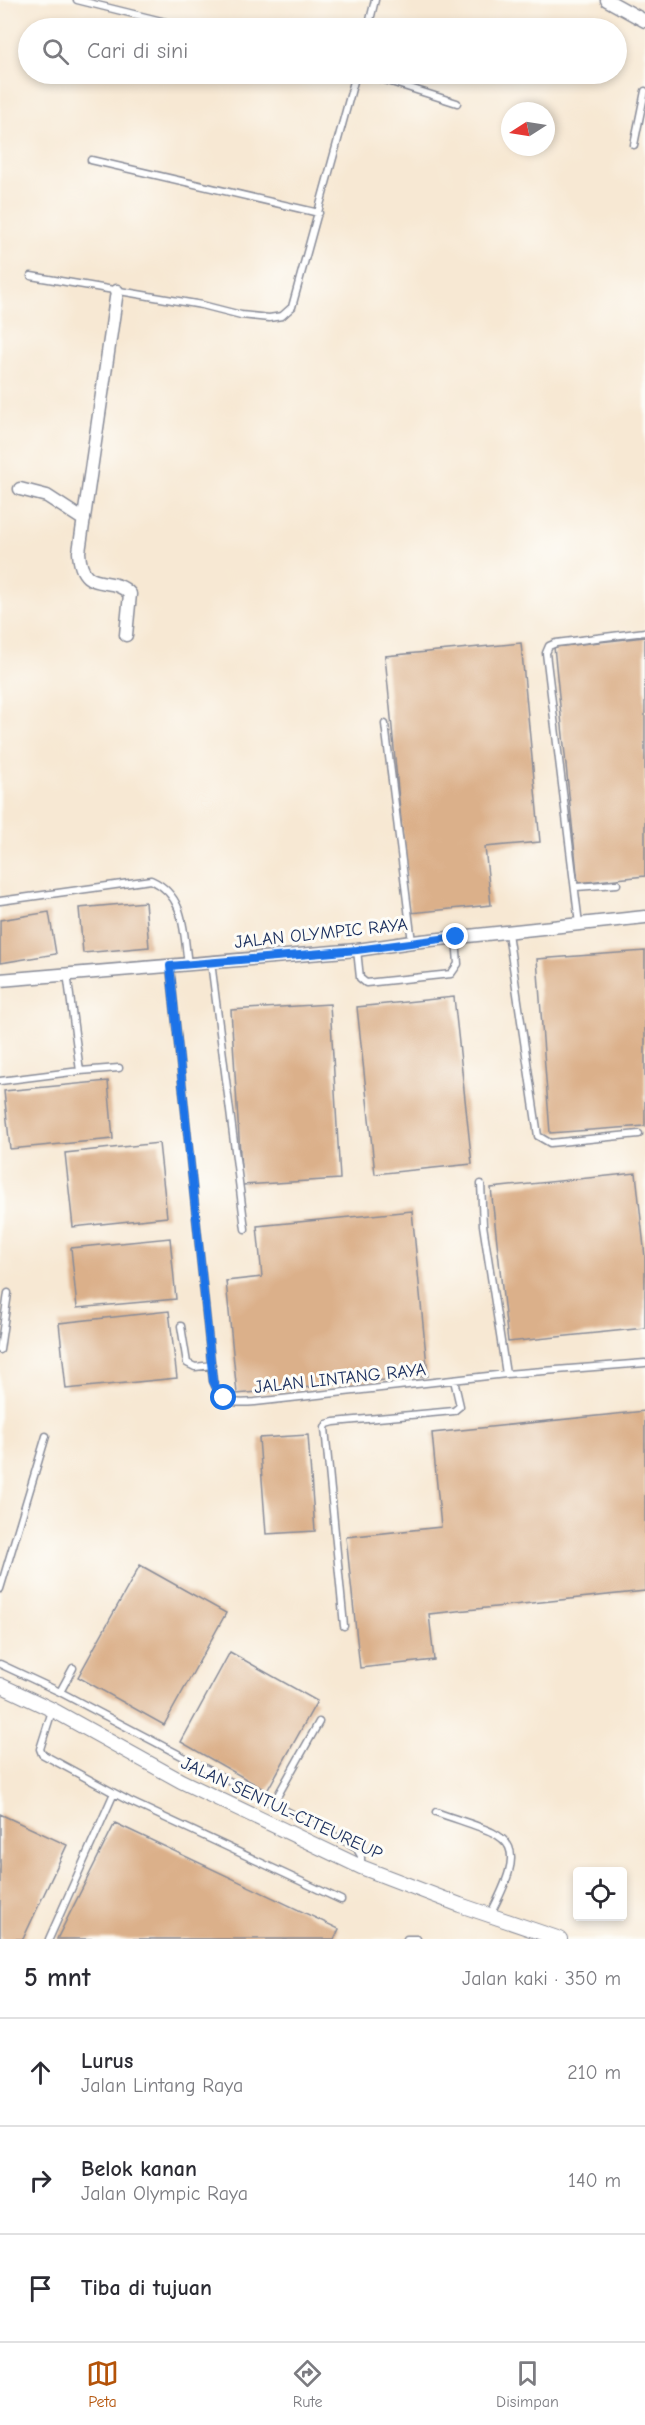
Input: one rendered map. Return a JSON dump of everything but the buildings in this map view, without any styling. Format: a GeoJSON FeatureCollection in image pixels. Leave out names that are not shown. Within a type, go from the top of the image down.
{"type":"FeatureCollection","features":[{"type":"Feature","properties":{"kind":"street"},"geometry":{"type":"LineString","coordinates":[[607,0],[645,21]]}},
{"type":"Feature","properties":{"kind":"street"},"geometry":{"type":"LineString","coordinates":[[117,291],[79,552],[81,568],[90,578],[126,589],[130,594],[126,635]]}},
{"type":"Feature","properties":{"kind":"street"},"geometry":{"type":"LineString","coordinates":[[20,489],[48,496],[84,520]]}},
{"type":"Feature","properties":{"kind":"street","name":"JALAN OLYMPIC RAYA"},"geometry":{"type":"LineString","coordinates":[[0,980],[357,950],[645,917]]}},
{"type":"Feature","properties":{"kind":"street","name":"JALAN SENTUL-CITEUREUP"},"geometry":{"type":"LineString","coordinates":[[0,1685],[53,1710],[181,1781],[361,1867],[560,1939]]}},
{"type":"Feature","properties":{"kind":"lane"},"geometry":{"type":"LineString","coordinates":[[76,0],[149,18]]}},
{"type":"Feature","properties":{"kind":"lane"},"geometry":{"type":"LineString","coordinates":[[370,18],[375,0]]}},
{"type":"Feature","properties":{"kind":"lane"},"geometry":{"type":"LineString","coordinates":[[31,276],[202,305],[241,315],[269,318],[282,316],[292,307],[319,213],[330,161],[353,84]]}},
{"type":"Feature","properties":{"kind":"lane"},"geometry":{"type":"LineString","coordinates":[[397,84],[457,103]]}},
{"type":"Feature","properties":{"kind":"lane"},"geometry":{"type":"LineString","coordinates":[[634,146],[645,92]]}},
{"type":"Feature","properties":{"kind":"lane"},"geometry":{"type":"LineString","coordinates":[[91,160],[319,213]]}},
{"type":"Feature","properties":{"kind":"lane"},"geometry":{"type":"LineString","coordinates":[[579,924],[546,652],[549,646],[556,643],[645,632]]}},
{"type":"Feature","properties":{"kind":"lane"},"geometry":{"type":"LineString","coordinates":[[385,724],[412,942]]}},
{"type":"Feature","properties":{"kind":"lane"},"geometry":{"type":"LineString","coordinates":[[0,901],[151,880],[167,890],[175,899],[180,911],[188,965]]}},
{"type":"Feature","properties":{"kind":"lane"},"geometry":{"type":"LineString","coordinates":[[576,887],[617,884]]}},
{"type":"Feature","properties":{"kind":"lane"},"geometry":{"type":"LineString","coordinates":[[508,933],[538,1136],[550,1143],[639,1134]]}},
{"type":"Feature","properties":{"kind":"lane"},"geometry":{"type":"LineString","coordinates":[[357,950],[360,978],[366,983],[451,974],[458,964],[456,937]]}},
{"type":"Feature","properties":{"kind":"lane"},"geometry":{"type":"LineString","coordinates":[[211,961],[245,1229]]}},
{"type":"Feature","properties":{"kind":"lane","name":"JALAN LINTANG RAYA"},"geometry":{"type":"LineString","coordinates":[[170,966],[213,1381],[219,1394],[227,1401],[240,1403],[506,1374],[645,1363]]}},
{"type":"Feature","properties":{"kind":"lane"},"geometry":{"type":"LineString","coordinates":[[67,973],[80,1071]]}},
{"type":"Feature","properties":{"kind":"lane"},"geometry":{"type":"LineString","coordinates":[[0,1081],[119,1068]]}},
{"type":"Feature","properties":{"kind":"lane"},"geometry":{"type":"LineString","coordinates":[[481,1184],[483,1225],[506,1374]]}},
{"type":"Feature","properties":{"kind":"lane"},"geometry":{"type":"LineString","coordinates":[[0,1350],[8,1293]]}},
{"type":"Feature","properties":{"kind":"lane"},"geometry":{"type":"LineString","coordinates":[[181,1326],[187,1363],[195,1367],[212,1365]]}},
{"type":"Feature","properties":{"kind":"lane"},"geometry":{"type":"LineString","coordinates":[[344,1626],[325,1428],[327,1424],[334,1422],[454,1411],[460,1406],[454,1380]]}},
{"type":"Feature","properties":{"kind":"lane"},"geometry":{"type":"LineString","coordinates":[[0,1589],[46,1437]]}},
{"type":"Feature","properties":{"kind":"lane"},"geometry":{"type":"LineString","coordinates":[[0,1664],[60,1692],[356,1847],[361,1856],[361,1867]]}},
{"type":"Feature","properties":{"kind":"lane"},"geometry":{"type":"LineString","coordinates":[[60,1692],[73,1668]]}},
{"type":"Feature","properties":{"kind":"lane"},"geometry":{"type":"LineString","coordinates":[[34,1701],[42,1684]]}},
{"type":"Feature","properties":{"kind":"lane"},"geometry":{"type":"LineString","coordinates":[[53,1710],[39,1749],[41,1753],[114,1793],[341,1900]]}},
{"type":"Feature","properties":{"kind":"lane"},"geometry":{"type":"LineString","coordinates":[[273,1804],[319,1722]]}},
{"type":"Feature","properties":{"kind":"lane"},"geometry":{"type":"LineString","coordinates":[[49,1939],[114,1793]]}},
{"type":"Feature","properties":{"kind":"lane"},"geometry":{"type":"LineString","coordinates":[[436,1812],[494,1833],[510,1845],[513,1855],[512,1863],[499,1898],[489,1915]]}},
{"type":"Feature","properties":{"kind":"lane"},"geometry":{"type":"LineString","coordinates":[[407,1939],[417,1939]]}},
{"type":"Feature","properties":{"kind":"route"},"geometry":{"type":"LineString","coordinates":[[224,1398],[219,1394],[213,1381],[170,966],[357,950],[456,937]]}}]}
